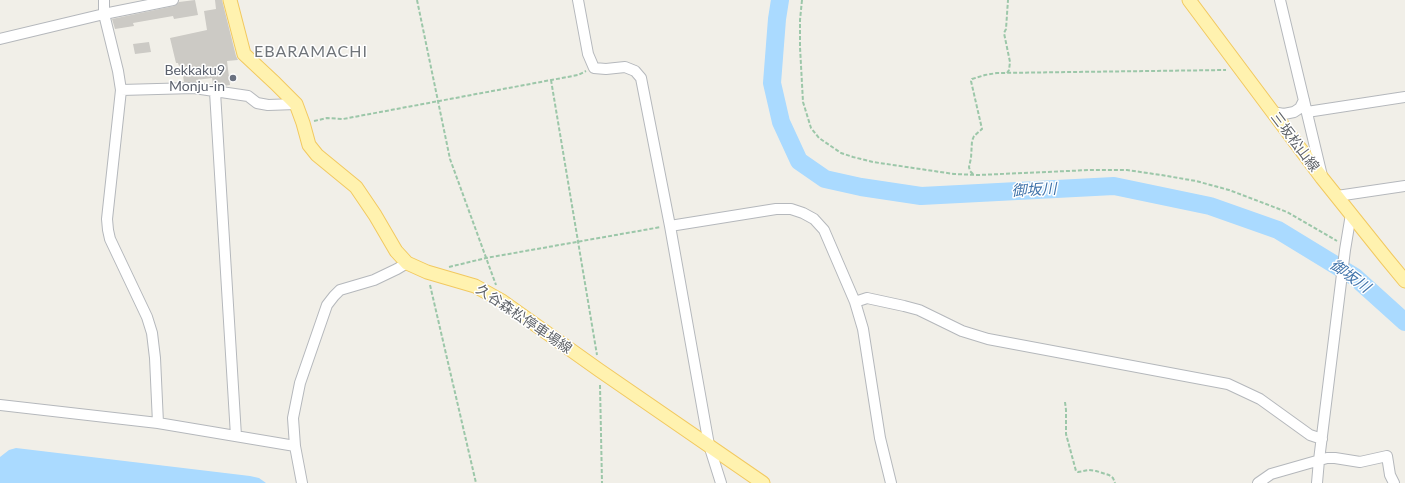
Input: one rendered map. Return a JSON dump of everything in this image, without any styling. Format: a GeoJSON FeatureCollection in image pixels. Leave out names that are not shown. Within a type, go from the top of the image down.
{"type":"FeatureCollection","features":[{"type":"Feature","properties":{"kind":"main road","name":"久谷森松停車場線"},"geometry":{"type":"LineString","coordinates":[[230,0],[244,54],[296,104],[309,145],[317,155],[356,187],[396,251],[407,263],[427,272],[475,286],[502,301],[763,483]]}},
{"type":"Feature","properties":{"kind":"main road","name":"三坂松山線"},"geometry":{"type":"LineString","coordinates":[[1189,0],[1322,178],[1405,281]]}},
{"type":"Feature","properties":{"kind":"street"},"geometry":{"type":"LineString","coordinates":[[104,0],[104,14],[118,71],[121,90],[107,219],[108,230],[110,239],[147,317],[152,333],[155,358],[158,423]]}},
{"type":"Feature","properties":{"kind":"street"},"geometry":{"type":"LineString","coordinates":[[0,39],[104,14],[173,0]]}},
{"type":"Feature","properties":{"kind":"street"},"geometry":{"type":"LineString","coordinates":[[578,0],[588,54],[594,68],[606,69],[625,67],[635,71],[642,78],[709,445],[721,483]]}},
{"type":"Feature","properties":{"kind":"street"},"geometry":{"type":"LineString","coordinates":[[1280,0],[1322,178]]}},
{"type":"Feature","properties":{"kind":"street"},"geometry":{"type":"LineString","coordinates":[[121,90],[194,88],[248,96],[257,103],[268,105],[296,104]]}},
{"type":"Feature","properties":{"kind":"street"},"geometry":{"type":"LineString","coordinates":[[215,92],[236,436]]}},
{"type":"Feature","properties":{"kind":"street"},"geometry":{"type":"LineString","coordinates":[[1307,112],[1405,97]]}},
{"type":"Feature","properties":{"kind":"street"},"geometry":{"type":"LineString","coordinates":[[1272,112],[1284,114],[1294,112],[1298,110],[1304,100]]}},
{"type":"Feature","properties":{"kind":"street"},"geometry":{"type":"LineString","coordinates":[[1337,196],[1405,186]]}},
{"type":"Feature","properties":{"kind":"street"},"geometry":{"type":"LineString","coordinates":[[670,226],[776,209],[791,209],[814,219],[824,230],[854,302],[863,329],[880,438],[891,483]]}},
{"type":"Feature","properties":{"kind":"street"},"geometry":{"type":"LineString","coordinates":[[1317,483],[1346,248],[1352,214]]}},
{"type":"Feature","properties":{"kind":"street"},"geometry":{"type":"LineString","coordinates":[[302,483],[295,446],[293,418],[300,383],[327,305],[340,290],[374,280],[407,263]]}},
{"type":"Feature","properties":{"kind":"street"},"geometry":{"type":"LineString","coordinates":[[854,302],[867,298],[919,310],[962,331],[988,339],[1228,384],[1260,399],[1310,435],[1322,439]]}},
{"type":"Feature","properties":{"kind":"street"},"geometry":{"type":"LineString","coordinates":[[0,405],[158,423],[295,446]]}},
{"type":"Feature","properties":{"kind":"street"},"geometry":{"type":"LineString","coordinates":[[1258,483],[1271,474],[1327,458],[1360,462],[1387,456],[1390,475],[1394,483]]}},
{"type":"Feature","properties":{"kind":"path"},"geometry":{"type":"LineString","coordinates":[[417,0],[450,159],[502,301]]}},
{"type":"Feature","properties":{"kind":"path"},"geometry":{"type":"LineString","coordinates":[[802,0],[800,47],[803,102],[811,128],[820,138],[841,152],[853,157],[929,170],[974,174],[1075,170],[1127,170],[1196,181],[1229,190],[1287,212],[1346,248]]}},
{"type":"Feature","properties":{"kind":"path"},"geometry":{"type":"LineString","coordinates":[[1007,73],[1010,62],[1004,33],[1006,29],[1008,0]]}},
{"type":"Feature","properties":{"kind":"path"},"geometry":{"type":"LineString","coordinates":[[974,174],[970,171],[969,167],[972,141],[974,136],[982,129],[971,81],[972,79],[985,75],[1007,73],[1232,70],[1238,66]]}},
{"type":"Feature","properties":{"kind":"path"},"geometry":{"type":"LineString","coordinates":[[303,123],[327,118],[343,119],[578,75],[594,68]]}},
{"type":"Feature","properties":{"kind":"path"},"geometry":{"type":"LineString","coordinates":[[551,80],[599,370],[602,483]]}},
{"type":"Feature","properties":{"kind":"path"},"geometry":{"type":"LineString","coordinates":[[449,267],[486,258],[670,226]]}},
{"type":"Feature","properties":{"kind":"path"},"geometry":{"type":"LineString","coordinates":[[427,272],[476,483]]}},
{"type":"Feature","properties":{"kind":"path"},"geometry":{"type":"LineString","coordinates":[[1065,402],[1066,434],[1076,471],[1096,471],[1109,474],[1115,483]]}},
{"type":"Feature","properties":{"kind":"water"},"geometry":{"type":"Polygon","coordinates":[[[16,448],[250,476],[259,478],[266,483],[0,483],[0,457],[9,450],[16,448]]]}},
{"type":"Feature","properties":{"kind":"building"},"geometry":{"type":"Polygon","coordinates":[[[195,0],[198,15],[174,19],[173,16],[133,23],[134,26],[115,29],[112,19],[174,6],[179,2],[195,0]]]}},
{"type":"Feature","properties":{"kind":"building"},"geometry":{"type":"Polygon","coordinates":[[[215,0],[222,0],[238,60],[227,61],[230,85],[224,86],[213,84],[212,78],[196,80],[196,82],[184,82],[181,65],[179,66],[178,63],[176,63],[170,38],[207,30],[204,11],[216,9],[215,0]]]}},
{"type":"Feature","properties":{"kind":"building"},"geometry":{"type":"Polygon","coordinates":[[[149,42],[151,52],[135,54],[133,44],[149,42]]]}},
{"type":"Feature","properties":{"kind":"waterway","name":"御坂川"},"geometry":{"type":"LineString","coordinates":[[780,0],[772,83],[781,122],[799,161],[825,179],[861,187],[921,196],[1114,186],[1210,206],[1278,230],[1355,277],[1405,322]]}},
{"type":"Feature","properties":{"kind":"place","name":"Bekkaku9 Monju-in"},"geometry":{"type":"Point","coordinates":[233,78]}},
{"type":"Feature","properties":{"kind":"district","name":"EBARAMACHI"},"geometry":{"type":"Point","coordinates":[311,52]}}]}
